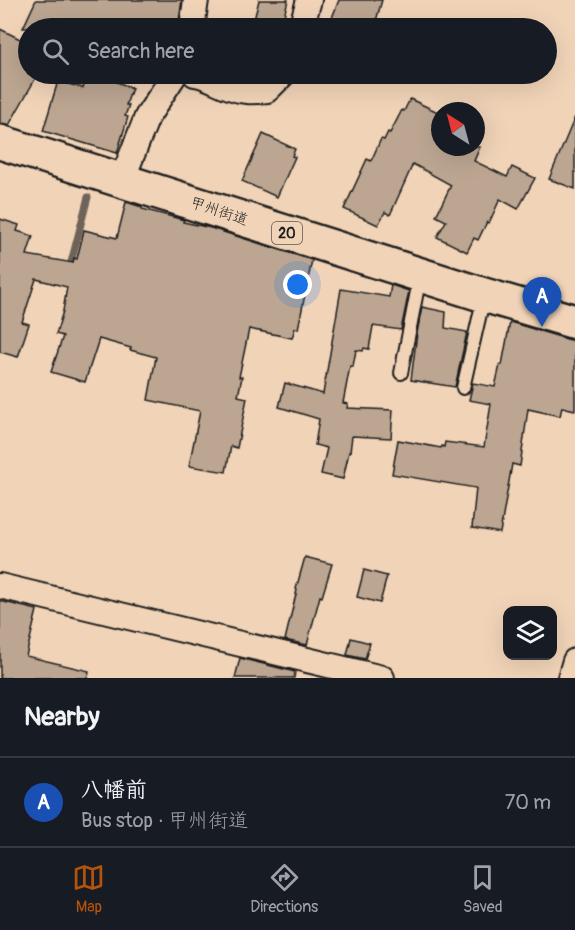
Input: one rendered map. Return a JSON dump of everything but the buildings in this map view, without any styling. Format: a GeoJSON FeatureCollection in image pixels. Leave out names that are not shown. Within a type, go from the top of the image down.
{"type":"FeatureCollection","features":[{"type":"Feature","properties":{"kind":"highway","name":"甲州街道"},"geometry":{"type":"LineString","coordinates":[[1,145],[122,180],[575,322]]}},
{"type":"Feature","properties":{"kind":"street"},"geometry":{"type":"LineString","coordinates":[[193,18],[196,0]]}},
{"type":"Feature","properties":{"kind":"street"},"geometry":{"type":"LineString","coordinates":[[304,18],[309,0]]}},
{"type":"Feature","properties":{"kind":"street"},"geometry":{"type":"LineString","coordinates":[[122,180],[147,117],[169,84]]}},
{"type":"Feature","properties":{"kind":"street"},"geometry":{"type":"LineString","coordinates":[[222,84],[247,92],[267,90],[273,84]]}},
{"type":"Feature","properties":{"kind":"street"},"geometry":{"type":"LineString","coordinates":[[0,586],[382,678]]}},
{"type":"Feature","properties":{"kind":"street"},"geometry":{"type":"LineString","coordinates":[[570,678],[575,661]]}},
{"type":"Feature","properties":{"kind":"lane"},"geometry":{"type":"LineString","coordinates":[[401,373],[421,275]]}},
{"type":"Feature","properties":{"kind":"lane"},"geometry":{"type":"LineString","coordinates":[[464,388],[484,295]]}},
{"type":"Feature","properties":{"kind":"waterway"},"geometry":{"type":"LineString","coordinates":[[69,270],[88,197]]}},
{"type":"Feature","properties":{"kind":"place","name":"八幡前"},"geometry":{"type":"Point","coordinates":[542,327]}}]}
